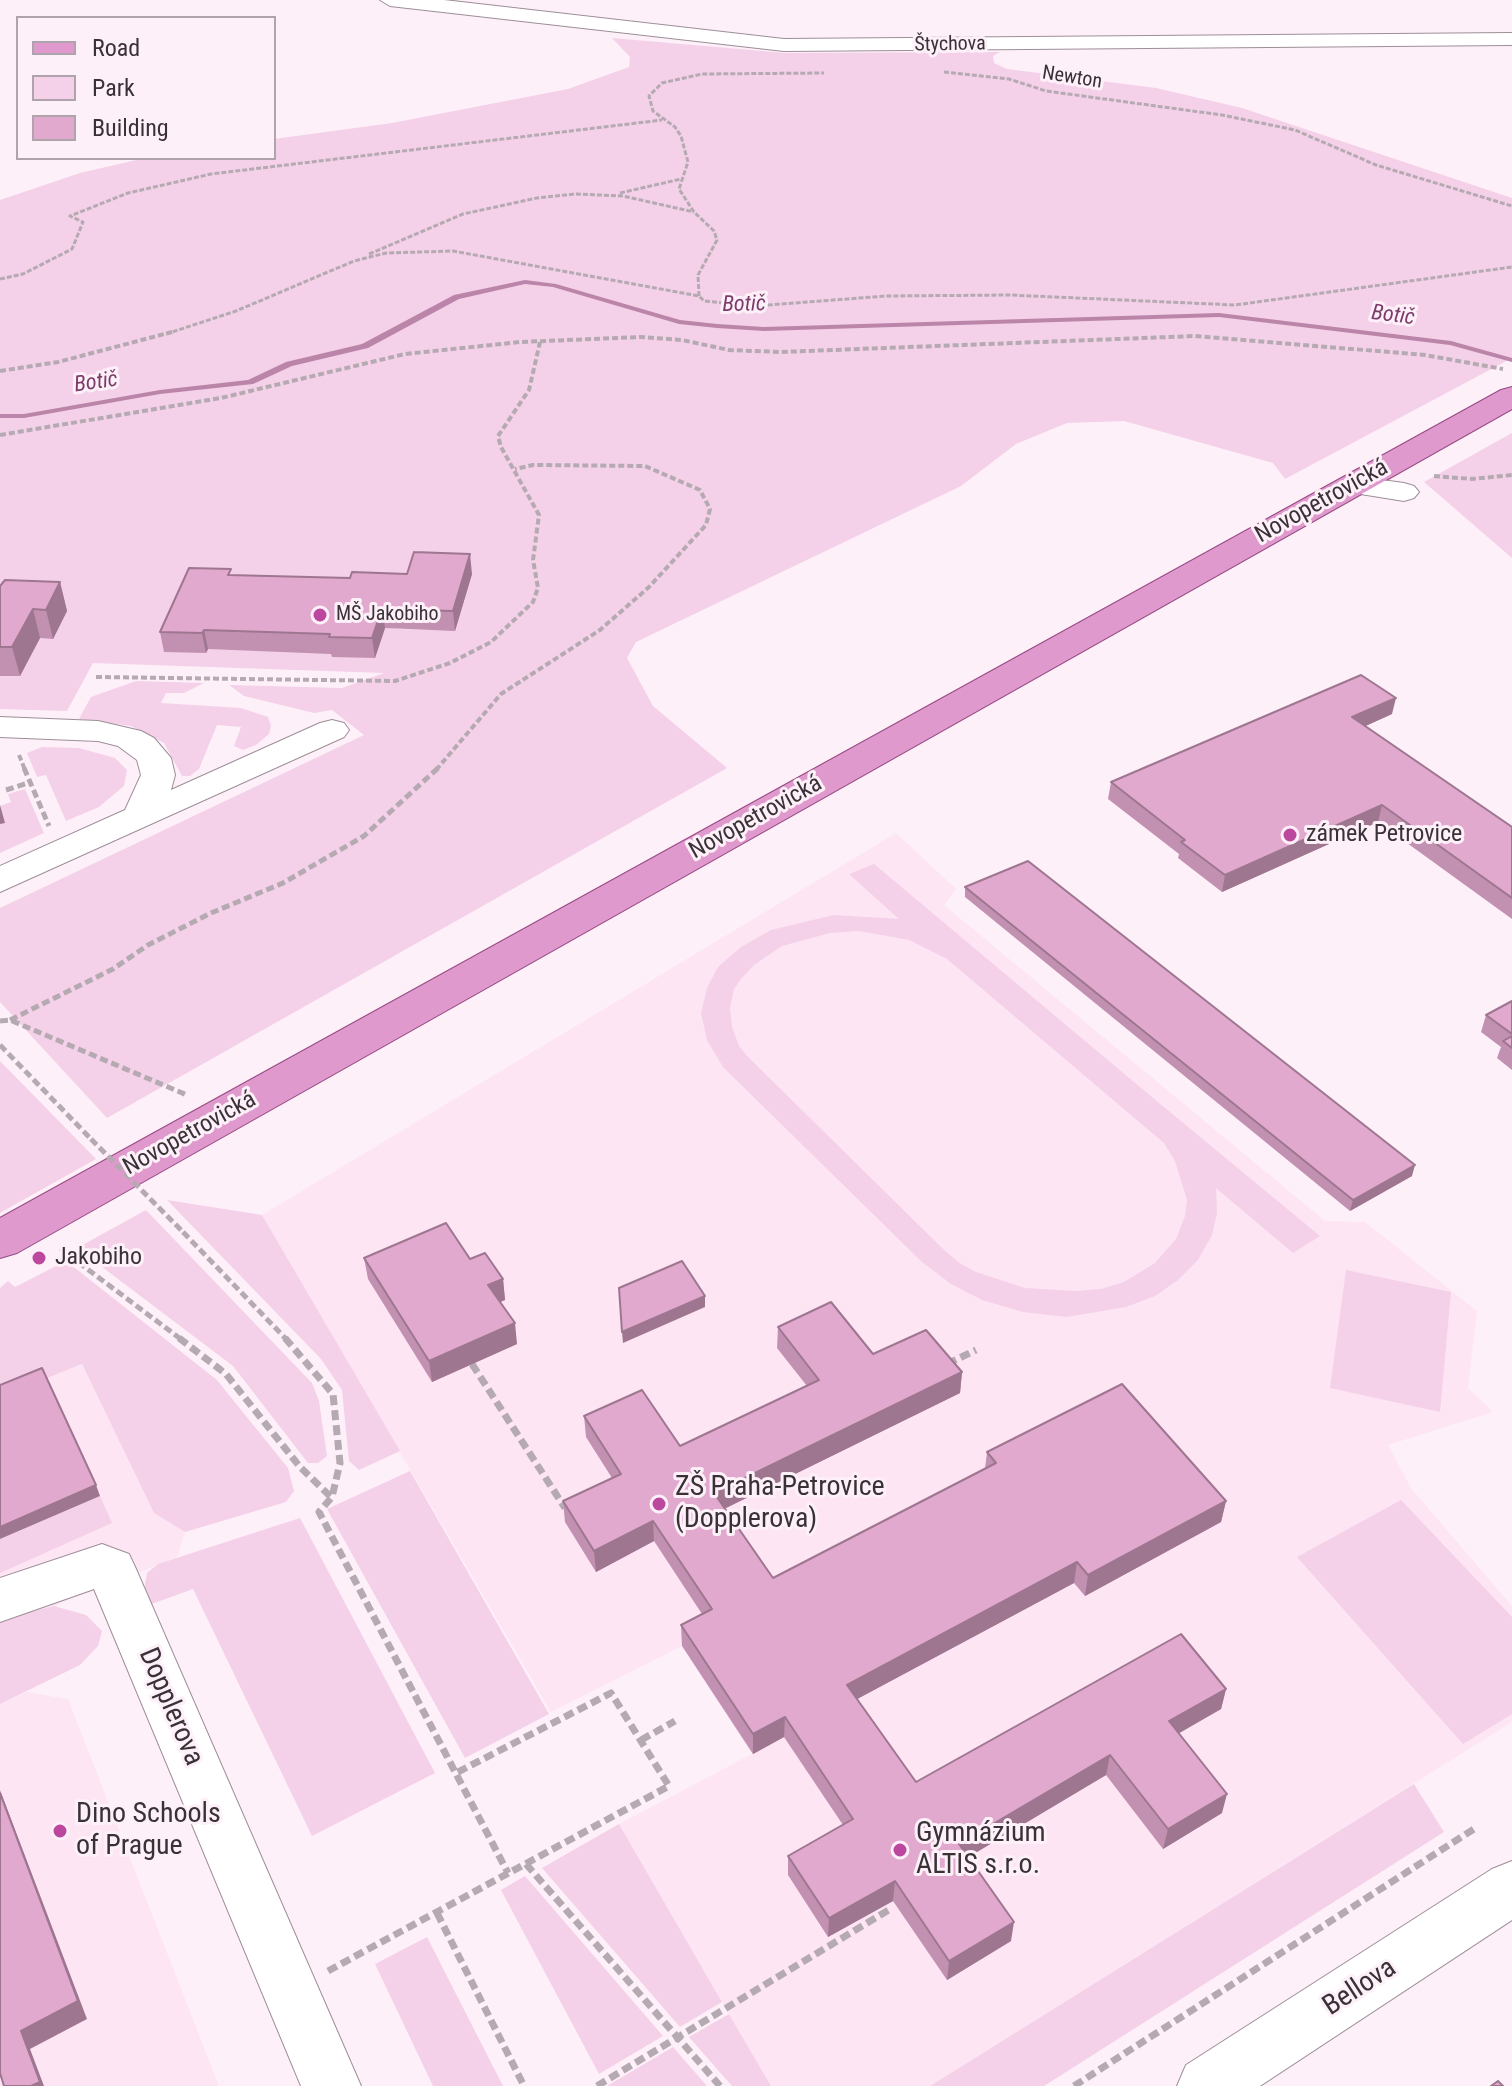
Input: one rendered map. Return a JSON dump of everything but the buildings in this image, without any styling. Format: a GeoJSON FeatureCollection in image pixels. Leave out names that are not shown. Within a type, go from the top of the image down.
{"type":"FeatureCollection","features":[{"type":"Feature","properties":{"kind":"main road","name":"Novopetrovická"},"geometry":{"type":"LineString","coordinates":[[0,1240],[1352,485],[1502,381]]}},
{"type":"Feature","properties":{"kind":"street","name":"Štychova"},"geometry":{"type":"LineString","coordinates":[[390,0],[784,45],[1512,39]]}},
{"type":"Feature","properties":{"kind":"street"},"geometry":{"type":"LineString","coordinates":[[1352,485],[1404,492]]}},
{"type":"Feature","properties":{"kind":"street"},"geometry":{"type":"LineString","coordinates":[[0,727],[98,731],[129,738],[142,745],[154,758],[158,775],[139,817]]}},
{"type":"Feature","properties":{"kind":"street"},"geometry":{"type":"LineString","coordinates":[[0,880],[332,730]]}},
{"type":"Feature","properties":{"kind":"street","name":"Dopplerova"},"geometry":{"type":"LineString","coordinates":[[0,1600],[102,1565],[111,1569],[331,2086]]}},
{"type":"Feature","properties":{"kind":"street","name":"Bellova"},"geometry":{"type":"LineString","coordinates":[[1207,2086],[1512,1888]]}},
{"type":"Feature","properties":{"kind":"path","name":"Newton"},"geometry":{"type":"LineString","coordinates":[[934,70],[1009,79],[1046,91],[1222,115],[1295,130],[1376,165],[1512,206]]}},
{"type":"Feature","properties":{"kind":"path"},"geometry":{"type":"LineString","coordinates":[[699,296],[698,275],[717,240],[714,231],[694,212],[679,189],[688,162],[681,136],[675,127],[653,111],[649,96],[662,83],[702,74],[814,74],[830,71]]}},
{"type":"Feature","properties":{"kind":"path"},"geometry":{"type":"LineString","coordinates":[[0,279],[23,274],[72,249],[83,222],[70,216],[128,193],[211,174],[663,120]]}},
{"type":"Feature","properties":{"kind":"path"},"geometry":{"type":"LineString","coordinates":[[606,195],[651,188],[681,179]]}},
{"type":"Feature","properties":{"kind":"path"},"geometry":{"type":"LineString","coordinates":[[0,371],[58,362],[136,344],[236,311],[463,214],[499,205],[575,194],[606,195],[658,201],[694,212]]}},
{"type":"Feature","properties":{"kind":"path"},"geometry":{"type":"LineString","coordinates":[[354,261],[386,253],[453,251],[699,296],[704,301],[755,306],[886,296],[1010,295],[1235,305],[1512,267]]}},
{"type":"Feature","properties":{"kind":"path"},"geometry":{"type":"LineString","coordinates":[[0,435],[221,398],[405,354],[641,337],[682,340],[729,350],[781,352],[1195,336],[1425,355],[1502,381]]}},
{"type":"Feature","properties":{"kind":"path"},"geometry":{"type":"LineString","coordinates":[[96,677],[395,681],[450,663],[491,642],[533,602],[538,588],[533,560],[539,515],[501,447],[498,436],[529,390],[540,342]]}},
{"type":"Feature","properties":{"kind":"path"},"geometry":{"type":"LineString","coordinates":[[0,1021],[10,1020],[113,969],[148,945],[211,913],[283,883],[364,836],[446,761],[501,694],[600,630],[649,587],[706,525],[710,509],[700,490],[645,466],[533,465],[515,469]]}},
{"type":"Feature","properties":{"kind":"path"},"geometry":{"type":"LineString","coordinates":[[1404,492],[1422,478],[1445,475],[1497,478],[1512,475]]}},
{"type":"Feature","properties":{"kind":"path"},"geometry":{"type":"LineString","coordinates":[[20,755],[52,833]]}},
{"type":"Feature","properties":{"kind":"path"},"geometry":{"type":"LineString","coordinates":[[6,790],[31,782]]}},
{"type":"Feature","properties":{"kind":"path"},"geometry":{"type":"LineString","coordinates":[[10,1020],[188,1096]]}},
{"type":"Feature","properties":{"kind":"path"},"geometry":{"type":"LineString","coordinates":[[0,1045],[313,1367],[333,1394],[340,1463],[332,1497],[319,1512],[508,1873]]}},
{"type":"Feature","properties":{"kind":"path"},"geometry":{"type":"LineString","coordinates":[[62,1250],[226,1374],[300,1467],[332,1497]]}},
{"type":"Feature","properties":{"kind":"path"},"geometry":{"type":"LineString","coordinates":[[939,1368],[976,1350]]}},
{"type":"Feature","properties":{"kind":"path"},"geometry":{"type":"LineString","coordinates":[[472,1364],[572,1519]]}},
{"type":"Feature","properties":{"kind":"path"},"geometry":{"type":"LineString","coordinates":[[290,1991],[669,1786],[611,1693],[456,1773]]}},
{"type":"Feature","properties":{"kind":"path"},"geometry":{"type":"LineString","coordinates":[[640,1740],[675,1721]]}},
{"type":"Feature","properties":{"kind":"path"},"geometry":{"type":"LineString","coordinates":[[1074,2086],[1477,1827]]}},
{"type":"Feature","properties":{"kind":"path"},"geometry":{"type":"LineString","coordinates":[[526,1864],[720,2086]]}},
{"type":"Feature","properties":{"kind":"path"},"geometry":{"type":"LineString","coordinates":[[597,2086],[892,1908]]}},
{"type":"Feature","properties":{"kind":"path"},"geometry":{"type":"LineString","coordinates":[[437,1913],[524,2086]]}},
{"type":"Feature","properties":{"kind":"shaded area"},"geometry":{"type":"Polygon","coordinates":[[[896,833],[956,889],[944,905],[1325,1221],[1365,1222],[1477,1311],[1468,1388],[1493,1412],[1388,1445],[1411,1488],[1512,1606],[1512,1722],[930,2086],[771,2086],[619,1824],[752,1754],[682,1646],[551,1712],[262,1215],[896,833]]]}},
{"type":"Feature","properties":{"kind":"shaded area"},"geometry":{"type":"Polygon","coordinates":[[[82,1364],[154,1513],[185,1532],[177,1557],[54,1606],[0,1619],[0,1397],[82,1364]]]}},
{"type":"Feature","properties":{"kind":"shaded area","name":"Dino Schools of Prague"},"geometry":{"type":"Polygon","coordinates":[[[27,1692],[68,1699],[219,2086],[0,2086],[0,1704],[27,1692]]]}},
{"type":"Feature","properties":{"kind":"green space"},"geometry":{"type":"Polygon","coordinates":[[[612,38],[786,53],[1000,52],[993,56],[994,63],[1007,69],[1156,88],[1242,108],[1512,198],[1512,358],[1285,479],[1273,463],[1124,421],[1067,423],[1016,444],[961,486],[636,642],[627,658],[653,706],[727,768],[107,1118],[0,1002],[0,908],[364,735],[332,710],[314,713],[244,696],[229,685],[342,688],[384,673],[93,663],[67,711],[0,709],[0,673],[20,676],[0,615],[0,200],[80,173],[136,160],[276,160],[276,139],[392,123],[568,89],[629,67],[630,57],[612,38]],[[180,587],[168,614],[194,615],[165,652],[179,652],[181,649],[206,653],[222,616],[374,620],[399,629],[455,630],[409,594],[180,587]]]}},
{"type":"Feature","properties":{"kind":"green space"},"geometry":{"type":"Polygon","coordinates":[[[1512,433],[1512,558],[1424,482],[1512,433]]]}},
{"type":"Feature","properties":{"kind":"green space"},"geometry":{"type":"Polygon","coordinates":[[[136,681],[204,683],[184,693],[166,693],[161,703],[241,708],[268,717],[271,726],[269,734],[256,745],[243,750],[234,746],[241,727],[217,725],[199,769],[190,776],[182,776],[164,743],[131,726],[79,719],[91,697],[136,681]]]}},
{"type":"Feature","properties":{"kind":"green space"},"geometry":{"type":"Polygon","coordinates":[[[42,747],[79,748],[115,758],[127,770],[124,786],[99,807],[66,821],[46,775],[37,777],[27,753],[42,747]]]}},
{"type":"Feature","properties":{"kind":"green space"},"geometry":{"type":"Polygon","coordinates":[[[25,789],[44,833],[0,853],[0,806],[11,802],[8,794],[25,789]]]}},
{"type":"Feature","properties":{"kind":"green space"},"geometry":{"type":"Polygon","coordinates":[[[874,864],[1320,1236],[1293,1253],[1216,1188],[1217,1213],[1212,1235],[1198,1260],[1178,1280],[1155,1296],[1126,1307],[1067,1317],[1023,1312],[982,1300],[951,1284],[922,1262],[723,1067],[707,1040],[701,1013],[707,988],[718,967],[741,947],[771,930],[834,915],[899,919],[849,874],[874,864]],[[859,931],[830,933],[782,946],[754,965],[734,989],[730,1008],[732,1027],[739,1046],[941,1247],[976,1272],[1025,1288],[1075,1291],[1101,1289],[1124,1282],[1155,1263],[1176,1239],[1185,1216],[1187,1200],[1175,1161],[1164,1143],[947,959],[909,940],[859,931]]]}},
{"type":"Feature","properties":{"kind":"green space"},"geometry":{"type":"Polygon","coordinates":[[[0,1061],[96,1159],[0,1213],[0,1061]]]}},
{"type":"Feature","properties":{"kind":"green space"},"geometry":{"type":"Polygon","coordinates":[[[167,1200],[262,1215],[400,1451],[359,1470],[349,1461],[342,1390],[321,1359],[167,1200]]]}},
{"type":"Feature","properties":{"kind":"green space"},"geometry":{"type":"Polygon","coordinates":[[[146,1210],[312,1383],[319,1401],[327,1456],[318,1463],[308,1463],[233,1366],[77,1248],[146,1210]]]}},
{"type":"Feature","properties":{"kind":"green space"},"geometry":{"type":"Polygon","coordinates":[[[62,1263],[75,1268],[217,1380],[288,1468],[294,1491],[286,1502],[185,1532],[154,1513],[82,1364],[0,1397],[0,1288],[8,1281],[15,1287],[62,1263]]]}},
{"type":"Feature","properties":{"kind":"green space"},"geometry":{"type":"Polygon","coordinates":[[[1346,1270],[1451,1292],[1440,1412],[1330,1388],[1346,1270]]]}},
{"type":"Feature","properties":{"kind":"green space"},"geometry":{"type":"Polygon","coordinates":[[[410,1471],[549,1714],[465,1758],[327,1509],[410,1471]]]}},
{"type":"Feature","properties":{"kind":"green space"},"geometry":{"type":"Polygon","coordinates":[[[100,1496],[112,1523],[0,1573],[0,1539],[100,1496]]]}},
{"type":"Feature","properties":{"kind":"green space"},"geometry":{"type":"Polygon","coordinates":[[[1401,1500],[1512,1617],[1512,1714],[1463,1744],[1297,1557],[1401,1500]]]}},
{"type":"Feature","properties":{"kind":"green space"},"geometry":{"type":"Polygon","coordinates":[[[300,1518],[435,1773],[312,1836],[193,1589],[149,1605],[144,1590],[147,1573],[158,1564],[300,1518]]]}},
{"type":"Feature","properties":{"kind":"green space"},"geometry":{"type":"Polygon","coordinates":[[[54,1606],[86,1615],[102,1631],[98,1646],[80,1665],[0,1704],[0,1619],[54,1606]]]}},
{"type":"Feature","properties":{"kind":"green space"},"geometry":{"type":"Polygon","coordinates":[[[1414,1784],[1444,1832],[1044,2086],[930,2086],[1414,1784]]]}},
{"type":"Feature","properties":{"kind":"green space"},"geometry":{"type":"Polygon","coordinates":[[[619,1824],[722,2002],[680,2027],[542,1868],[619,1824]]]}},
{"type":"Feature","properties":{"kind":"green space"},"geometry":{"type":"Polygon","coordinates":[[[525,1876],[663,2036],[599,2074],[501,1890],[525,1876]]]}},
{"type":"Feature","properties":{"kind":"green space"},"geometry":{"type":"Polygon","coordinates":[[[427,1937],[503,2086],[433,2086],[375,1964],[427,1937]]]}},
{"type":"Feature","properties":{"kind":"green space"},"geometry":{"type":"Polygon","coordinates":[[[729,2014],[771,2086],[732,2086],[689,2037],[729,2014]]]}},
{"type":"Feature","properties":{"kind":"green space"},"geometry":{"type":"Polygon","coordinates":[[[673,2047],[707,2086],[607,2086],[673,2047]]]}},
{"type":"Feature","properties":{"kind":"waterway","name":"Botič"},"geometry":{"type":"LineString","coordinates":[[0,416],[24,416],[160,392],[250,382],[289,364],[365,346],[457,297],[525,282],[554,285],[679,322],[717,326],[764,329],[1219,315],[1451,343],[1512,360]]}},
{"type":"Feature","properties":{"kind":"place","name":"MŠ Jakobiho"},"geometry":{"type":"Point","coordinates":[320,615]}},
{"type":"Feature","properties":{"kind":"place","name":"zámek Petrovice"},"geometry":{"type":"Point","coordinates":[1290,835]}},
{"type":"Feature","properties":{"kind":"place","name":"Jakobiho"},"geometry":{"type":"Point","coordinates":[39,1258]}},
{"type":"Feature","properties":{"kind":"place","name":"ZŠ Praha-Petrovice (Dopplerova)"},"geometry":{"type":"Point","coordinates":[659,1504]}},
{"type":"Feature","properties":{"kind":"place","name":"Dino Schools of Prague"},"geometry":{"type":"Point","coordinates":[60,1831]}},
{"type":"Feature","properties":{"kind":"place","name":"Gymnázium ALTIS s.r.o."},"geometry":{"type":"Point","coordinates":[900,1850]}}]}
